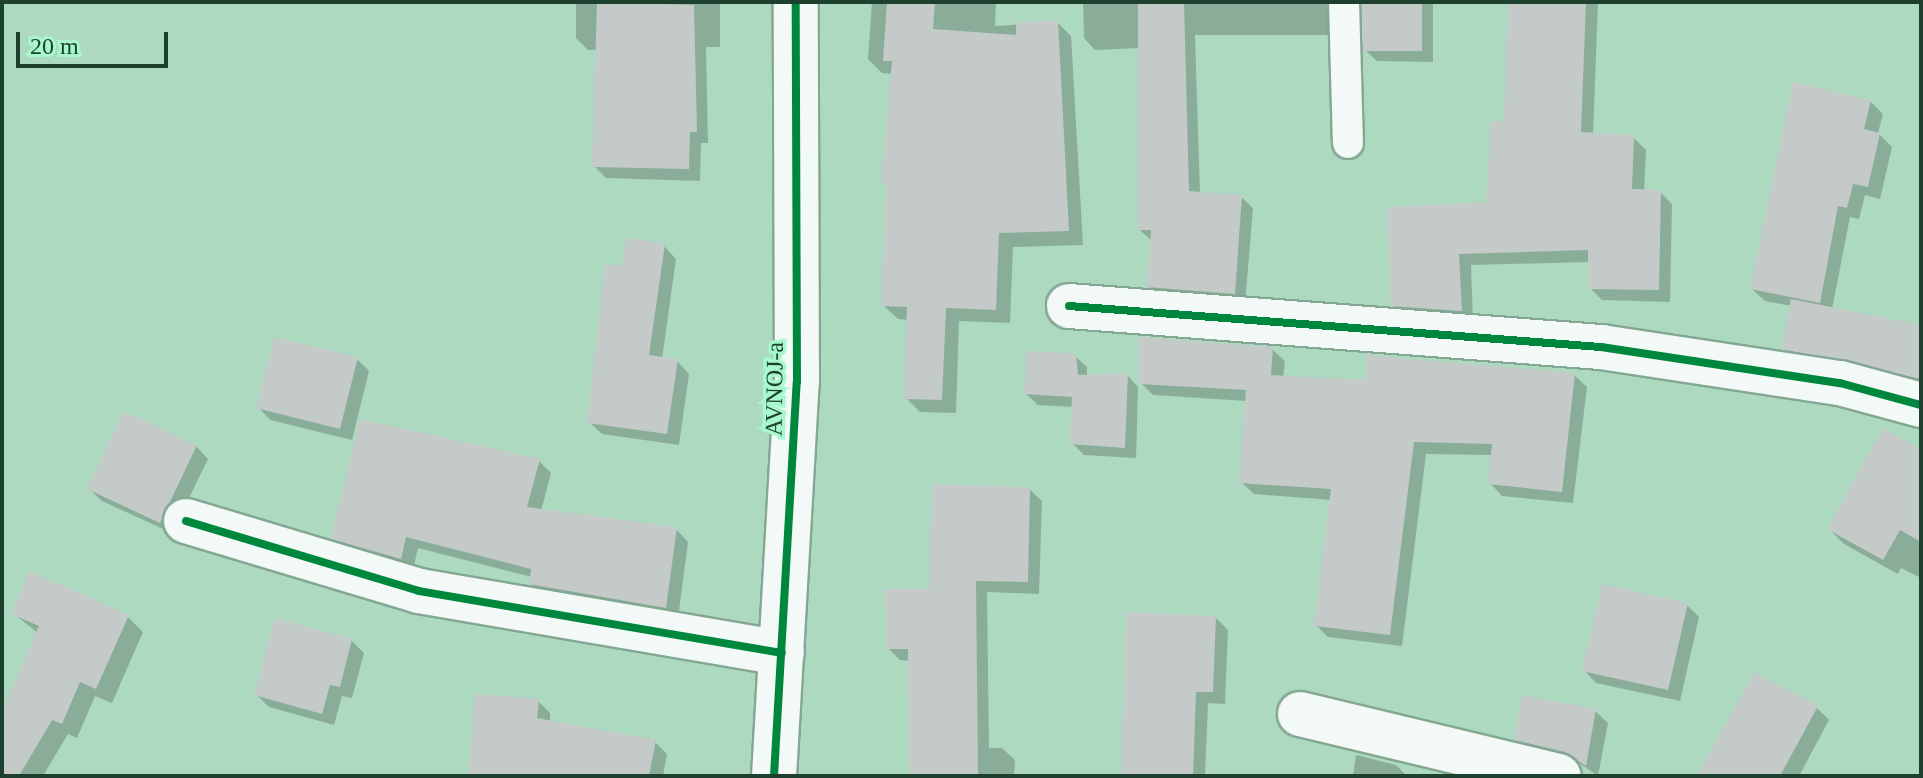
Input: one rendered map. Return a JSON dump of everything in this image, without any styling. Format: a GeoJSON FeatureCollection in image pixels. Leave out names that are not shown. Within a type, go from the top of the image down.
{"type":"FeatureCollection","features":[{"type":"Feature","properties":{"kind":"street","name":"AVNOJ-a"},"geometry":{"type":"LineString","coordinates":[[774,776],[797,382],[796,2]]}},
{"type":"Feature","properties":{"kind":"street"},"geometry":{"type":"LineString","coordinates":[[1069,306],[1601,347],[1840,383],[1921,405]]}},
{"type":"Feature","properties":{"kind":"street"},"geometry":{"type":"LineString","coordinates":[[186,521],[419,591],[782,653]]}},
{"type":"Feature","properties":{"kind":"street"},"geometry":{"type":"LineString","coordinates":[[1300,714],[1559,776]]}},
{"type":"Feature","properties":{"kind":"lane"},"geometry":{"type":"LineString","coordinates":[[1344,2],[1348,143]]}},
{"type":"Feature","properties":{"kind":"building"},"geometry":{"type":"Polygon","coordinates":[[[597,2],[694,5],[697,132],[690,132],[689,169],[592,167],[597,2]]]}},
{"type":"Feature","properties":{"kind":"building"},"geometry":{"type":"Polygon","coordinates":[[[887,2],[935,2],[933,29],[1016,35],[1016,23],[1058,20],[1069,231],[999,233],[996,310],[946,308],[942,400],[904,399],[907,307],[881,306],[886,184],[881,183],[892,61],[883,61],[887,2]]]}},
{"type":"Feature","properties":{"kind":"building"},"geometry":{"type":"Polygon","coordinates":[[[1138,2],[1184,2],[1189,191],[1242,195],[1235,294],[1147,287],[1151,230],[1138,230],[1138,2]]]}},
{"type":"Feature","properties":{"kind":"building"},"geometry":{"type":"Polygon","coordinates":[[[1362,2],[1422,2],[1422,51],[1363,51],[1362,2]]]}},
{"type":"Feature","properties":{"kind":"building"},"geometry":{"type":"Polygon","coordinates":[[[1508,2],[1586,2],[1581,132],[1634,135],[1632,189],[1661,190],[1659,290],[1588,289],[1588,250],[1459,254],[1462,311],[1391,306],[1387,207],[1486,202],[1491,121],[1504,121],[1508,2]]]}},
{"type":"Feature","properties":{"kind":"building"},"geometry":{"type":"Polygon","coordinates":[[[1793,82],[1871,100],[1864,129],[1880,133],[1868,187],[1853,184],[1847,208],[1838,206],[1820,303],[1750,289],[1793,82]]]}},
{"type":"Feature","properties":{"kind":"building"},"geometry":{"type":"Polygon","coordinates":[[[626,238],[665,244],[649,355],[678,359],[667,434],[587,423],[605,264],[622,266],[626,238]]]}},
{"type":"Feature","properties":{"kind":"building"},"geometry":{"type":"Polygon","coordinates":[[[1791,299],[1921,325],[1921,379],[1782,349],[1791,299]]]}},
{"type":"Feature","properties":{"kind":"building"},"geometry":{"type":"Polygon","coordinates":[[[274,337],[358,357],[340,429],[256,408],[274,337]]]}},
{"type":"Feature","properties":{"kind":"building"},"geometry":{"type":"Polygon","coordinates":[[[1139,337],[1273,347],[1271,375],[1366,380],[1366,355],[1575,373],[1562,492],[1488,484],[1492,444],[1414,442],[1390,635],[1314,626],[1331,489],[1239,483],[1246,390],[1139,384],[1139,337]]]}},
{"type":"Feature","properties":{"kind":"building"},"geometry":{"type":"Polygon","coordinates":[[[1027,351],[1076,354],[1078,375],[1128,373],[1125,448],[1070,444],[1072,397],[1024,394],[1027,351]]]}},
{"type":"Feature","properties":{"kind":"building"},"geometry":{"type":"Polygon","coordinates":[[[123,411],[197,445],[160,523],[87,489],[123,411]]]}},
{"type":"Feature","properties":{"kind":"building"},"geometry":{"type":"Polygon","coordinates":[[[360,419],[540,459],[527,507],[677,527],[666,608],[529,584],[531,569],[406,537],[401,559],[331,539],[360,419]]]}},
{"type":"Feature","properties":{"kind":"building"},"geometry":{"type":"Polygon","coordinates":[[[1883,428],[1921,449],[1921,542],[1900,530],[1883,560],[1827,529],[1883,428]]]}},
{"type":"Feature","properties":{"kind":"building"},"geometry":{"type":"Polygon","coordinates":[[[932,484],[1030,487],[1028,582],[976,581],[978,776],[909,776],[908,649],[886,649],[885,589],[929,589],[932,484]]]}},
{"type":"Feature","properties":{"kind":"building"},"geometry":{"type":"Polygon","coordinates":[[[30,571],[129,615],[96,689],[80,682],[62,724],[52,720],[19,776],[2,776],[2,712],[39,626],[11,614],[30,571]]]}},
{"type":"Feature","properties":{"kind":"building"},"geometry":{"type":"Polygon","coordinates":[[[1602,584],[1688,603],[1668,690],[1582,671],[1602,584]]]}},
{"type":"Feature","properties":{"kind":"building"},"geometry":{"type":"Polygon","coordinates":[[[1126,612],[1216,616],[1213,692],[1196,692],[1193,776],[1121,776],[1126,612]]]}},
{"type":"Feature","properties":{"kind":"building"},"geometry":{"type":"Polygon","coordinates":[[[275,618],[352,639],[340,687],[330,685],[322,714],[254,695],[275,618]]]}},
{"type":"Feature","properties":{"kind":"building"},"geometry":{"type":"Polygon","coordinates":[[[1754,672],[1818,706],[1780,776],[1697,776],[1754,672]]]}},
{"type":"Feature","properties":{"kind":"building"},"geometry":{"type":"Polygon","coordinates":[[[475,694],[539,699],[537,718],[656,740],[649,776],[468,776],[475,694]]]}},
{"type":"Feature","properties":{"kind":"building"},"geometry":{"type":"Polygon","coordinates":[[[1522,695],[1596,709],[1586,766],[1565,752],[1514,740],[1522,695]]]}},
{"type":"Feature","properties":{"kind":"cycle path"},"geometry":{"type":"LineString","coordinates":[[774,776],[797,382],[796,2]]}},
{"type":"Feature","properties":{"kind":"cycle path"},"geometry":{"type":"LineString","coordinates":[[1069,306],[1601,347],[1840,383],[1921,405]]}},
{"type":"Feature","properties":{"kind":"cycle path"},"geometry":{"type":"LineString","coordinates":[[186,521],[419,591],[782,653]]}}]}
